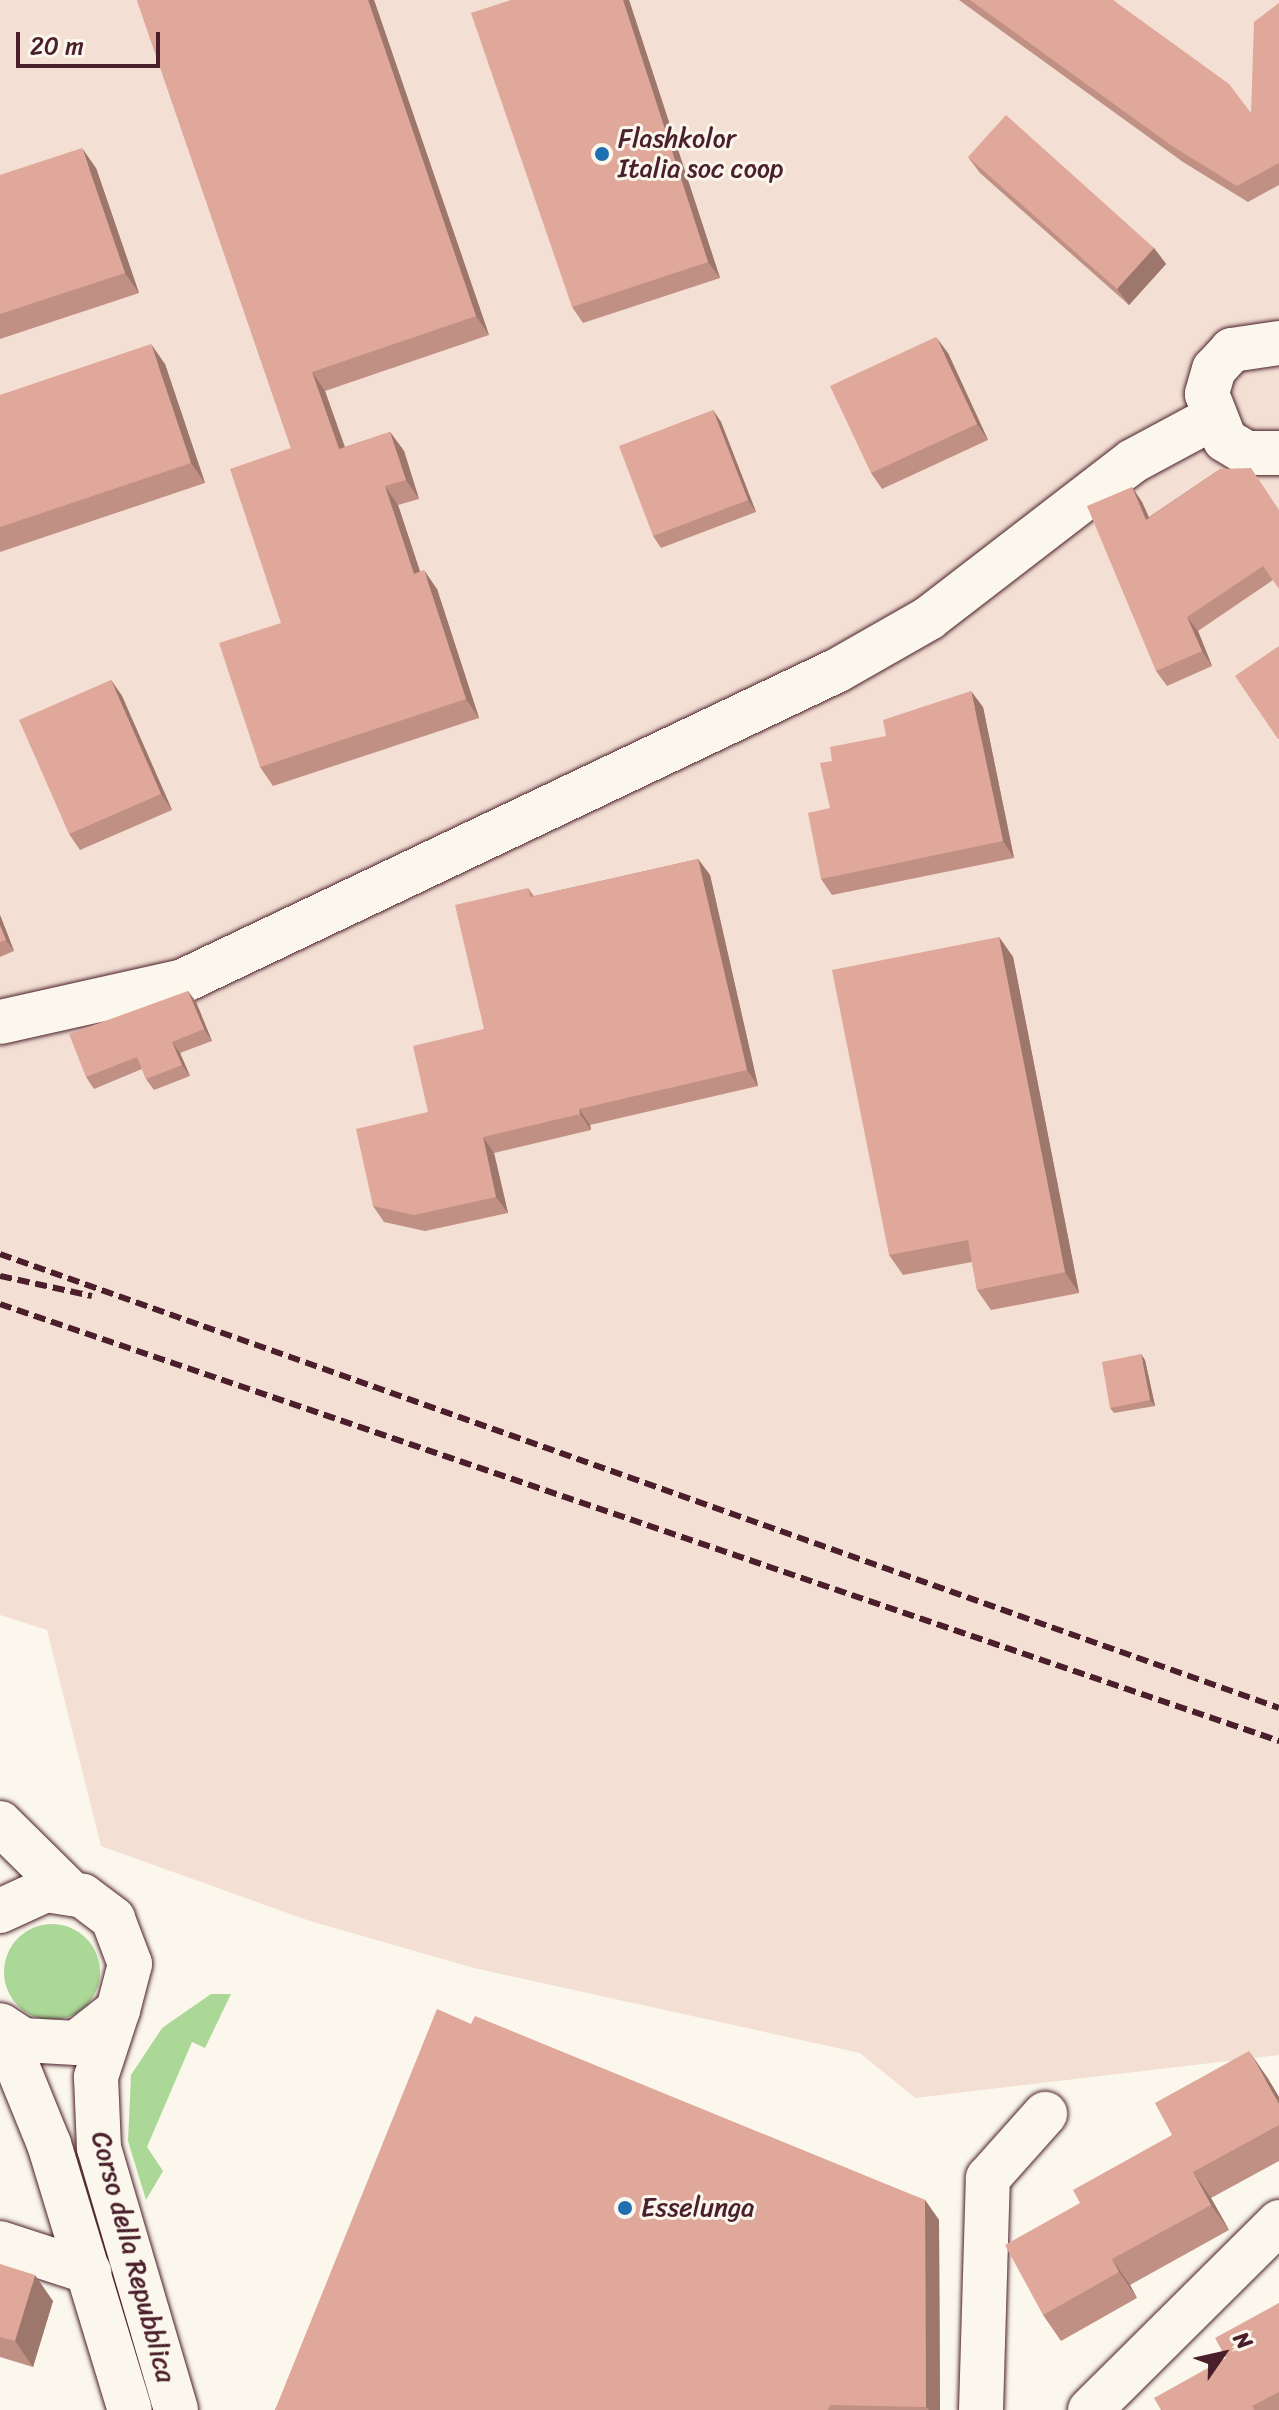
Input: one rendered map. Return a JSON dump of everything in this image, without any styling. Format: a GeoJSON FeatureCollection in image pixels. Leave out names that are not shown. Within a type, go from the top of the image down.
{"type":"FeatureCollection","features":[{"type":"Feature","properties":{"kind":"street"},"geometry":{"type":"LineString","coordinates":[[1279,343],[1256,341],[1228,354],[1207,394],[1211,419],[1247,453],[1279,453]]}},
{"type":"Feature","properties":{"kind":"street"},"geometry":{"type":"LineString","coordinates":[[0,1022],[183,981],[825,676],[929,618],[1133,461],[1211,419]]}},
{"type":"Feature","properties":{"kind":"street"},"geometry":{"type":"LineString","coordinates":[[0,1823],[69,1891]]}},
{"type":"Feature","properties":{"kind":"street"},"geometry":{"type":"LineString","coordinates":[[0,1911],[23,1895],[69,1891]]}},
{"type":"Feature","properties":{"kind":"street","name":"Corso della Repubblica"},"geometry":{"type":"LineString","coordinates":[[69,1891],[104,1910],[126,1940],[128,1988],[96,2077],[99,2148],[176,2410]]}},
{"type":"Feature","properties":{"kind":"street"},"geometry":{"type":"LineString","coordinates":[[0,2025],[50,2046],[88,2036],[118,2010]]}},
{"type":"Feature","properties":{"kind":"street","name":"Corso della Repubblica"},"geometry":{"type":"LineString","coordinates":[[0,2025],[89,2272],[130,2410]]}},
{"type":"Feature","properties":{"kind":"street"},"geometry":{"type":"LineString","coordinates":[[981,2410],[988,2178],[1045,2114]]}},
{"type":"Feature","properties":{"kind":"street"},"geometry":{"type":"LineString","coordinates":[[1090,2410],[1279,2222]]}},
{"type":"Feature","properties":{"kind":"street"},"geometry":{"type":"LineString","coordinates":[[0,2243],[89,2272]]}},
{"type":"Feature","properties":{"kind":"shaded area"},"geometry":{"type":"Polygon","coordinates":[[[0,0],[1279,0],[1279,2055],[915,2098],[860,2053],[474,1968],[307,1920],[101,1846],[47,1630],[0,1615],[0,0]]]}},
{"type":"Feature","properties":{"kind":"green space"},"geometry":{"type":"Polygon","coordinates":[[[43,1924],[61,1924],[79,1932],[92,1945],[100,1963],[97,1991],[79,2012],[61,2020],[43,2020],[25,2012],[12,1999],[4,1981],[4,1963],[12,1945],[25,1932],[43,1924]]]}},
{"type":"Feature","properties":{"kind":"green space"},"geometry":{"type":"Polygon","coordinates":[[[211,1994],[231,1994],[205,2048],[192,2042],[147,2147],[163,2171],[146,2200],[128,2141],[131,2075],[162,2028],[211,1994]]]}},
{"type":"Feature","properties":{"kind":"building"},"geometry":{"type":"Polygon","coordinates":[[[137,0],[368,0],[476,316],[312,372],[339,449],[390,432],[406,480],[385,486],[414,574],[424,570],[466,699],[260,767],[219,643],[281,623],[230,469],[291,448],[137,0]]]}},
{"type":"Feature","properties":{"kind":"building","name":"Flashkolor Italia soc coop"},"geometry":{"type":"Polygon","coordinates":[[[511,0],[623,0],[708,262],[572,307],[471,13],[511,0]]]}},
{"type":"Feature","properties":{"kind":"building"},"geometry":{"type":"Polygon","coordinates":[[[970,0],[1113,0],[1229,84],[1251,113],[1254,22],[1279,3],[1279,163],[1237,186],[1172,146],[970,0]]]}},
{"type":"Feature","properties":{"kind":"building"},"geometry":{"type":"Polygon","coordinates":[[[1006,115],[1154,248],[1117,289],[968,157],[1006,115]]]}},
{"type":"Feature","properties":{"kind":"building"},"geometry":{"type":"Polygon","coordinates":[[[82,148],[125,273],[0,314],[0,175],[82,148]]]}},
{"type":"Feature","properties":{"kind":"building"},"geometry":{"type":"Polygon","coordinates":[[[936,337],[977,424],[871,473],[830,386],[936,337]]]}},
{"type":"Feature","properties":{"kind":"building"},"geometry":{"type":"Polygon","coordinates":[[[151,344],[191,463],[0,527],[0,395],[151,344]]]}},
{"type":"Feature","properties":{"kind":"building"},"geometry":{"type":"Polygon","coordinates":[[[713,410],[748,500],[653,536],[619,446],[713,410]]]}},
{"type":"Feature","properties":{"kind":"building"},"geometry":{"type":"Polygon","coordinates":[[[1251,468],[1279,510],[1279,589],[1263,566],[1187,617],[1202,651],[1156,671],[1087,506],[1132,487],[1146,520],[1220,469],[1251,468]]]}},
{"type":"Feature","properties":{"kind":"building"},"geometry":{"type":"Polygon","coordinates":[[[1279,646],[1279,739],[1278,739],[1235,676],[1279,646]]]}},
{"type":"Feature","properties":{"kind":"building"},"geometry":{"type":"Polygon","coordinates":[[[111,680],[161,794],[69,834],[19,720],[111,680]]]}},
{"type":"Feature","properties":{"kind":"building"},"geometry":{"type":"Polygon","coordinates":[[[971,691],[1003,841],[821,879],[808,813],[830,808],[820,763],[832,761],[830,747],[886,736],[883,720],[971,691]]]}},
{"type":"Feature","properties":{"kind":"building"},"geometry":{"type":"Polygon","coordinates":[[[698,859],[747,1070],[579,1109],[580,1114],[483,1137],[496,1197],[414,1215],[373,1206],[356,1129],[428,1112],[413,1046],[484,1029],[455,905],[528,888],[530,897],[698,859]]]}},
{"type":"Feature","properties":{"kind":"building"},"geometry":{"type":"Polygon","coordinates":[[[0,925],[6,940],[0,942],[0,925]]]}},
{"type":"Feature","properties":{"kind":"building"},"geometry":{"type":"Polygon","coordinates":[[[999,937],[1065,1272],[977,1290],[968,1240],[889,1255],[832,970],[999,937]]]}},
{"type":"Feature","properties":{"kind":"building"},"geometry":{"type":"Polygon","coordinates":[[[188,991],[204,1029],[172,1042],[182,1065],[146,1079],[137,1057],[86,1077],[69,1034],[188,991]]]}},
{"type":"Feature","properties":{"kind":"building"},"geometry":{"type":"Polygon","coordinates":[[[1141,1354],[1150,1400],[1110,1408],[1102,1362],[1141,1354]]]}},
{"type":"Feature","properties":{"kind":"building","name":"Esselunga"},"geometry":{"type":"Polygon","coordinates":[[[437,2009],[471,2024],[475,2016],[925,2200],[926,2407],[830,2405],[828,2410],[275,2410],[437,2009]]]}},
{"type":"Feature","properties":{"kind":"building"},"geometry":{"type":"Polygon","coordinates":[[[1249,2051],[1279,2104],[1279,2125],[1193,2172],[1211,2205],[1112,2259],[1119,2272],[1043,2315],[1005,2245],[1080,2203],[1073,2190],[1172,2135],[1155,2103],[1249,2051]]]}},
{"type":"Feature","properties":{"kind":"building"},"geometry":{"type":"Polygon","coordinates":[[[0,2264],[35,2275],[15,2341],[0,2337],[0,2264]]]}},
{"type":"Feature","properties":{"kind":"building"},"geometry":{"type":"Polygon","coordinates":[[[1279,2303],[1279,2392],[1252,2406],[1254,2410],[1161,2410],[1154,2398],[1226,2358],[1215,2338],[1279,2303]]]}},
{"type":"Feature","properties":{"kind":"railway"},"geometry":{"type":"LineString","coordinates":[[0,1254],[1279,1708]]}},
{"type":"Feature","properties":{"kind":"railway"},"geometry":{"type":"LineString","coordinates":[[0,1276],[92,1296]]}},
{"type":"Feature","properties":{"kind":"railway"},"geometry":{"type":"LineString","coordinates":[[0,1304],[1279,1741]]}},
{"type":"Feature","properties":{"kind":"place","name":"Flashkolor Italia soc coop"},"geometry":{"type":"Point","coordinates":[602,154]}},
{"type":"Feature","properties":{"kind":"place","name":"Esselunga"},"geometry":{"type":"Point","coordinates":[625,2208]}}]}
